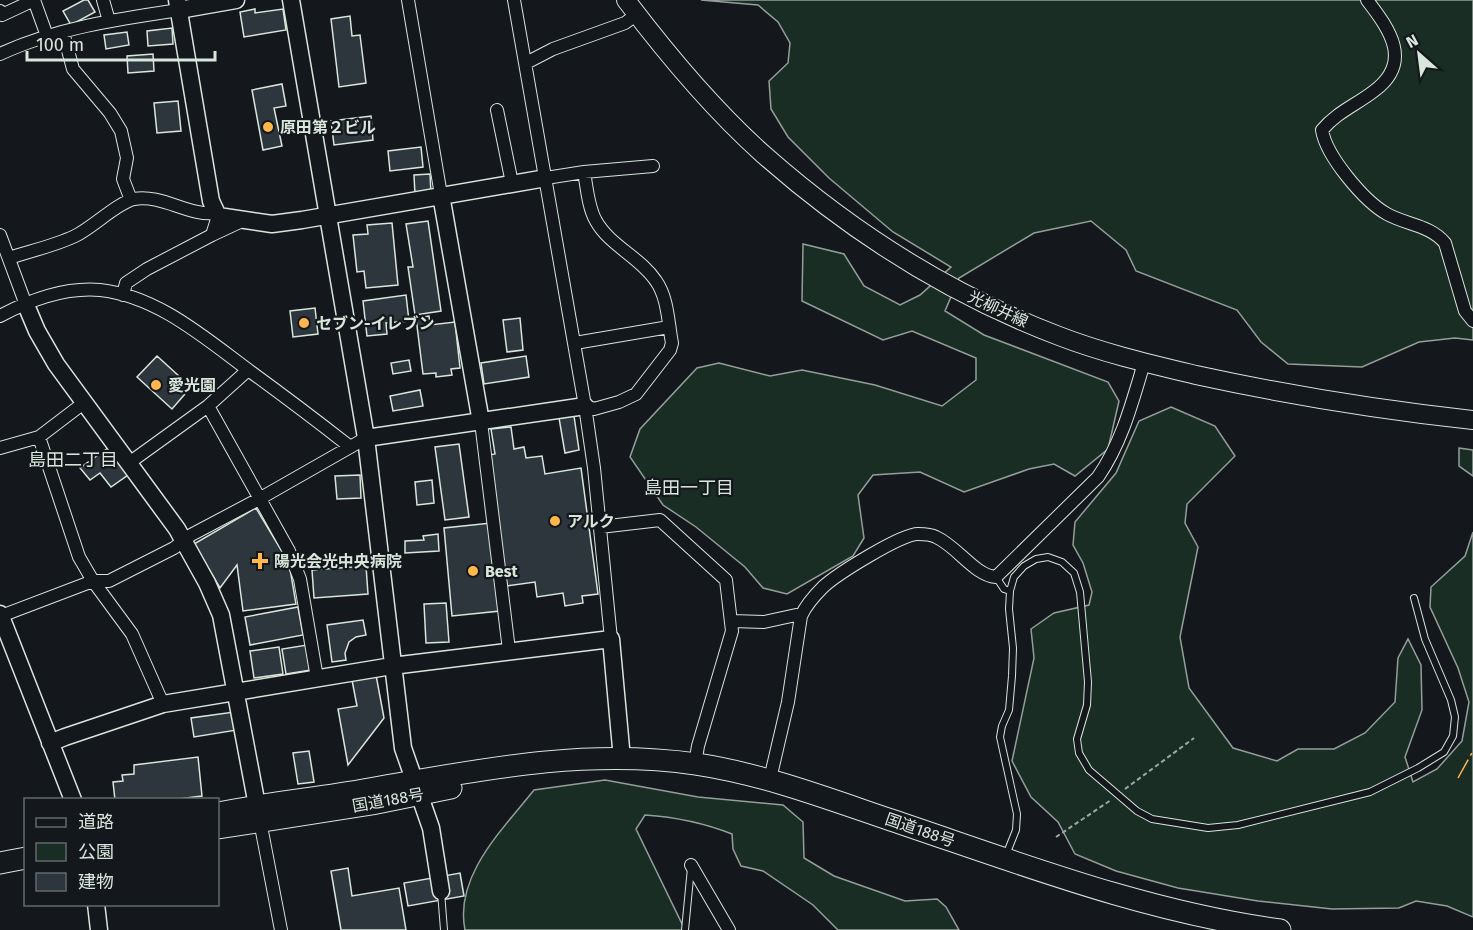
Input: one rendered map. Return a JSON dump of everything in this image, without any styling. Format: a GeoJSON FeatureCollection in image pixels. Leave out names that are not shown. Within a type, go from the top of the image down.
{"type":"FeatureCollection","features":[{"type":"Feature","properties":{"kind":"highway","name":"国道188号"},"geometry":{"type":"LineString","coordinates":[[219,813],[259,813],[417,788],[556,760],[622,759],[695,764],[770,779],[1129,899],[1229,923],[1280,930]]}},
{"type":"Feature","properties":{"kind":"highway","name":"国道188号"},"geometry":{"type":"LineString","coordinates":[[219,828],[259,813]]}},
{"type":"Feature","properties":{"kind":"highway"},"geometry":{"type":"LineString","coordinates":[[0,851],[24,847]]}},
{"type":"Feature","properties":{"kind":"highway"},"geometry":{"type":"LineString","coordinates":[[0,863],[24,858]]}},
{"type":"Feature","properties":{"kind":"main road","name":"光柳井線"},"geometry":{"type":"LineString","coordinates":[[631,7],[696,85],[762,152],[833,211],[899,256],[976,301],[1060,337],[1144,363],[1258,388],[1399,412],[1473,420]]}},
{"type":"Feature","properties":{"kind":"street"},"geometry":{"type":"LineString","coordinates":[[0,11],[2,15],[34,0],[47,36]]}},
{"type":"Feature","properties":{"kind":"street"},"geometry":{"type":"LineString","coordinates":[[103,0],[109,21]]}},
{"type":"Feature","properties":{"kind":"street"},"geometry":{"type":"LineString","coordinates":[[0,54],[47,36],[178,5],[236,0]]}},
{"type":"Feature","properties":{"kind":"street"},"geometry":{"type":"LineString","coordinates":[[291,0],[366,438],[403,748],[431,828],[441,891]]}},
{"type":"Feature","properties":{"kind":"street"},"geometry":{"type":"LineString","coordinates":[[408,0],[481,422],[509,650]]}},
{"type":"Feature","properties":{"kind":"street"},"geometry":{"type":"LineString","coordinates":[[514,0],[585,406],[600,527],[622,759]]}},
{"type":"Feature","properties":{"kind":"street"},"geometry":{"type":"LineString","coordinates":[[1367,0],[1388,27],[1394,41],[1395,58],[1390,73],[1375,90],[1332,118],[1322,130],[1324,140],[1357,190],[1372,203],[1388,215],[1438,234],[1445,243],[1465,311],[1473,321]]}},
{"type":"Feature","properties":{"kind":"street"},"geometry":{"type":"LineString","coordinates":[[178,5],[211,201],[217,214],[212,235]]}},
{"type":"Feature","properties":{"kind":"street"},"geometry":{"type":"LineString","coordinates":[[526,63],[554,49],[625,23],[631,7]]}},
{"type":"Feature","properties":{"kind":"street"},"geometry":{"type":"LineString","coordinates":[[63,32],[73,69],[110,112],[121,131],[127,158],[123,179],[131,200]]}},
{"type":"Feature","properties":{"kind":"street"},"geometry":{"type":"LineString","coordinates":[[497,110],[512,183]]}},
{"type":"Feature","properties":{"kind":"street"},"geometry":{"type":"LineString","coordinates":[[9,258],[76,236],[131,200],[142,199],[171,204],[203,214],[217,214],[243,221],[272,224],[584,172],[653,166]]}},
{"type":"Feature","properties":{"kind":"street"},"geometry":{"type":"LineString","coordinates":[[72,798],[0,615],[93,581],[109,581],[184,542],[191,535],[366,438],[585,406],[594,409],[619,402],[636,394],[670,350],[672,343],[664,295],[655,280],[639,262],[607,235],[596,221],[589,202],[584,172]]}},
{"type":"Feature","properties":{"kind":"street"},"geometry":{"type":"LineString","coordinates":[[123,295],[126,283],[133,278],[212,235],[243,221]]}},
{"type":"Feature","properties":{"kind":"street"},"geometry":{"type":"LineString","coordinates":[[0,235],[37,331],[56,364],[184,542],[221,615],[281,930]]}},
{"type":"Feature","properties":{"kind":"street"},"geometry":{"type":"LineString","coordinates":[[0,316],[70,290],[100,290],[146,303],[162,311],[248,370],[349,446]]}},
{"type":"Feature","properties":{"kind":"street"},"geometry":{"type":"LineString","coordinates":[[575,343],[669,327]]}},
{"type":"Feature","properties":{"kind":"street"},"geometry":{"type":"LineString","coordinates":[[770,779],[788,702],[801,616],[806,606],[825,585],[902,538],[918,534],[935,537],[954,547],[985,576],[996,577],[1098,477],[1111,458],[1124,430],[1144,363]]}},
{"type":"Feature","properties":{"kind":"street"},"geometry":{"type":"LineString","coordinates":[[129,463],[208,406],[248,370]]}},
{"type":"Feature","properties":{"kind":"street"},"geometry":{"type":"LineString","coordinates":[[0,448],[39,437],[85,402]]}},
{"type":"Feature","properties":{"kind":"street"},"geometry":{"type":"LineString","coordinates":[[208,406],[289,551],[300,579],[317,678]]}},
{"type":"Feature","properties":{"kind":"street"},"geometry":{"type":"LineString","coordinates":[[39,437],[79,557],[93,581],[132,634],[163,704]]}},
{"type":"Feature","properties":{"kind":"street"},"geometry":{"type":"LineString","coordinates":[[600,527],[660,520],[726,580],[732,631],[698,746],[695,764]]}},
{"type":"Feature","properties":{"kind":"street"},"geometry":{"type":"LineString","coordinates":[[732,621],[764,622],[801,616]]}},
{"type":"Feature","properties":{"kind":"street"},"geometry":{"type":"LineString","coordinates":[[51,743],[163,704],[392,666],[611,639]]}},
{"type":"Feature","properties":{"kind":"street"},"geometry":{"type":"LineString","coordinates":[[691,865],[729,930]]}},
{"type":"Feature","properties":{"kind":"street"},"geometry":{"type":"LineString","coordinates":[[96,906],[99,930]]}},
{"type":"Feature","properties":{"kind":"lane"},"geometry":{"type":"LineString","coordinates":[[1005,858],[1016,830],[1017,814],[1000,737],[1009,710],[1012,676],[1010,591],[1014,577],[1024,566],[1048,557],[1062,562],[1074,573],[1080,592],[1088,682],[1087,705],[1077,739],[1079,753],[1089,770],[1137,811],[1152,819],[1208,828],[1238,825],[1370,792],[1444,752],[1453,736],[1455,717],[1451,700],[1425,639],[1414,598]]}},
{"type":"Feature","properties":{"kind":"lane"},"geometry":{"type":"LineString","coordinates":[[996,577],[1004,589],[1010,591]]}},
{"type":"Feature","properties":{"kind":"lane"},"geometry":{"type":"LineString","coordinates":[[685,930],[691,865]]}},
{"type":"Feature","properties":{"kind":"lane"},"geometry":{"type":"LineString","coordinates":[[441,891],[444,930]]}},
{"type":"Feature","properties":{"kind":"path"},"geometry":{"type":"LineString","coordinates":[[1056,837],[1118,795],[1194,738]]}},
{"type":"Feature","properties":{"kind":"green space"},"geometry":{"type":"Polygon","coordinates":[[[701,0],[1473,0],[1473,340],[1455,338],[1419,342],[1362,367],[1288,364],[1261,342],[1237,310],[1136,271],[1126,250],[1091,221],[1034,233],[959,278],[945,311],[984,335],[1108,382],[1119,401],[1108,449],[1075,476],[1054,464],[1029,469],[964,492],[920,472],[873,475],[858,495],[864,538],[853,556],[787,594],[763,588],[745,567],[696,527],[663,505],[630,457],[640,429],[697,368],[719,363],[770,376],[802,370],[875,385],[942,406],[976,380],[976,358],[912,331],[883,340],[802,301],[803,244],[844,254],[864,286],[900,305],[920,295],[951,267],[893,232],[829,178],[788,137],[771,109],[769,81],[788,63],[790,43],[778,22],[758,5],[701,0]]]}},
{"type":"Feature","properties":{"kind":"green space"},"geometry":{"type":"Polygon","coordinates":[[[1171,407],[1215,426],[1235,456],[1187,504],[1185,523],[1198,547],[1180,637],[1189,688],[1233,748],[1277,761],[1298,749],[1334,749],[1365,733],[1395,702],[1398,658],[1408,639],[1421,665],[1422,710],[1405,757],[1413,782],[1437,769],[1462,741],[1469,702],[1458,668],[1430,607],[1431,587],[1465,556],[1473,532],[1473,917],[1447,906],[1416,901],[1399,908],[1332,909],[1258,901],[1178,888],[1116,871],[1075,854],[1058,822],[1031,797],[1012,761],[1034,658],[1031,629],[1054,613],[1089,605],[1092,592],[1083,563],[1073,545],[1075,522],[1116,473],[1139,421],[1171,407]]]}},
{"type":"Feature","properties":{"kind":"green space"},"geometry":{"type":"Polygon","coordinates":[[[1459,448],[1473,450],[1473,476],[1459,466],[1459,448]]]}},
{"type":"Feature","properties":{"kind":"green space"},"geometry":{"type":"Polygon","coordinates":[[[605,780],[698,797],[783,805],[803,822],[804,858],[834,876],[905,901],[937,899],[946,907],[959,930],[838,930],[813,905],[763,871],[741,866],[733,849],[732,834],[689,821],[645,815],[636,829],[685,930],[465,930],[464,910],[467,891],[474,872],[496,837],[534,790],[605,780]]]}},
{"type":"Feature","properties":{"kind":"building"},"geometry":{"type":"Polygon","coordinates":[[[88,0],[95,12],[71,25],[63,11],[88,0]]]}},
{"type":"Feature","properties":{"kind":"building"},"geometry":{"type":"Polygon","coordinates":[[[255,9],[255,13],[283,9],[286,30],[244,37],[240,12],[255,9]]]}},
{"type":"Feature","properties":{"kind":"building"},"geometry":{"type":"Polygon","coordinates":[[[350,16],[352,36],[360,35],[366,83],[339,87],[331,19],[350,16]]]}},
{"type":"Feature","properties":{"kind":"building"},"geometry":{"type":"Polygon","coordinates":[[[172,28],[173,44],[148,46],[147,31],[172,28]]]}},
{"type":"Feature","properties":{"kind":"building"},"geometry":{"type":"Polygon","coordinates":[[[127,32],[129,45],[106,49],[104,35],[127,32]]]}},
{"type":"Feature","properties":{"kind":"building"},"geometry":{"type":"Polygon","coordinates":[[[153,54],[154,71],[128,73],[127,56],[153,54]]]}},
{"type":"Feature","properties":{"kind":"building","name":"原田第２ビル"},"geometry":{"type":"Polygon","coordinates":[[[282,84],[286,106],[274,108],[282,146],[263,150],[252,90],[282,84]]]}},
{"type":"Feature","properties":{"kind":"building"},"geometry":{"type":"Polygon","coordinates":[[[178,101],[181,131],[157,133],[154,103],[178,101]]]}},
{"type":"Feature","properties":{"kind":"building"},"geometry":{"type":"Polygon","coordinates":[[[371,116],[373,140],[334,145],[331,121],[371,116]]]}},
{"type":"Feature","properties":{"kind":"building"},"geometry":{"type":"Polygon","coordinates":[[[421,147],[423,167],[390,171],[388,151],[421,147]]]}},
{"type":"Feature","properties":{"kind":"building"},"geometry":{"type":"Polygon","coordinates":[[[430,174],[431,194],[415,195],[414,175],[430,174]]]}},
{"type":"Feature","properties":{"kind":"building"},"geometry":{"type":"Polygon","coordinates":[[[428,221],[441,311],[415,315],[408,267],[413,267],[406,224],[428,221]]]}},
{"type":"Feature","properties":{"kind":"building"},"geometry":{"type":"Polygon","coordinates":[[[392,223],[398,285],[366,288],[364,271],[357,272],[353,235],[368,234],[367,225],[392,223]]]}},
{"type":"Feature","properties":{"kind":"building"},"geometry":{"type":"Polygon","coordinates":[[[406,295],[409,321],[386,323],[387,334],[367,336],[363,301],[406,295]]]}},
{"type":"Feature","properties":{"kind":"building"},"geometry":{"type":"Polygon","coordinates":[[[315,308],[318,334],[293,337],[290,311],[315,308]]]}},
{"type":"Feature","properties":{"kind":"building"},"geometry":{"type":"Polygon","coordinates":[[[429,316],[430,325],[455,322],[460,368],[451,369],[452,375],[436,377],[436,373],[423,374],[416,318],[429,316]]]}},
{"type":"Feature","properties":{"kind":"building"},"geometry":{"type":"Polygon","coordinates":[[[520,318],[523,350],[507,352],[503,320],[520,318]]]}},
{"type":"Feature","properties":{"kind":"building"},"geometry":{"type":"Polygon","coordinates":[[[157,356],[191,387],[172,409],[137,377],[157,356]]]}},
{"type":"Feature","properties":{"kind":"building"},"geometry":{"type":"Polygon","coordinates":[[[526,356],[529,377],[484,384],[481,363],[526,356]]]}},
{"type":"Feature","properties":{"kind":"building"},"geometry":{"type":"Polygon","coordinates":[[[409,360],[411,371],[393,374],[391,363],[409,360]]]}},
{"type":"Feature","properties":{"kind":"building"},"geometry":{"type":"Polygon","coordinates":[[[420,390],[423,406],[393,411],[390,396],[420,390]]]}},
{"type":"Feature","properties":{"kind":"building"},"geometry":{"type":"Polygon","coordinates":[[[574,416],[579,450],[565,453],[559,418],[574,416]]]}},
{"type":"Feature","properties":{"kind":"building"},"geometry":{"type":"Polygon","coordinates":[[[511,427],[514,449],[524,447],[526,458],[542,456],[545,474],[581,468],[598,594],[582,596],[583,603],[565,606],[563,593],[537,597],[535,582],[507,586],[489,455],[495,454],[491,429],[511,427]]]}},
{"type":"Feature","properties":{"kind":"building"},"geometry":{"type":"Polygon","coordinates":[[[459,444],[469,517],[445,520],[435,447],[459,444]]]}},
{"type":"Feature","properties":{"kind":"building"},"geometry":{"type":"Polygon","coordinates":[[[108,448],[128,475],[111,487],[100,473],[90,480],[80,468],[108,448]]]}},
{"type":"Feature","properties":{"kind":"building"},"geometry":{"type":"Polygon","coordinates":[[[360,475],[361,498],[337,499],[335,476],[360,475]]]}},
{"type":"Feature","properties":{"kind":"building"},"geometry":{"type":"Polygon","coordinates":[[[432,480],[434,503],[417,505],[415,482],[432,480]]]}},
{"type":"Feature","properties":{"kind":"building"},"geometry":{"type":"Polygon","coordinates":[[[256,508],[289,563],[296,604],[243,611],[237,565],[220,588],[194,544],[256,508]]]}},
{"type":"Feature","properties":{"kind":"building"},"geometry":{"type":"Polygon","coordinates":[[[491,523],[500,611],[452,616],[444,528],[491,523]]]}},
{"type":"Feature","properties":{"kind":"building"},"geometry":{"type":"Polygon","coordinates":[[[438,534],[439,551],[405,553],[405,541],[424,540],[423,536],[438,534]]]}},
{"type":"Feature","properties":{"kind":"building"},"geometry":{"type":"Polygon","coordinates":[[[366,566],[368,594],[314,598],[312,570],[366,566]]]}},
{"type":"Feature","properties":{"kind":"building"},"geometry":{"type":"Polygon","coordinates":[[[446,603],[449,642],[426,643],[424,604],[446,603]]]}},
{"type":"Feature","properties":{"kind":"building"},"geometry":{"type":"Polygon","coordinates":[[[298,607],[303,635],[250,645],[245,617],[298,607]]]}},
{"type":"Feature","properties":{"kind":"building"},"geometry":{"type":"Polygon","coordinates":[[[363,620],[366,635],[356,637],[349,642],[345,653],[346,660],[332,662],[327,625],[363,620]]]}},
{"type":"Feature","properties":{"kind":"building"},"geometry":{"type":"Polygon","coordinates":[[[307,645],[311,670],[286,674],[282,649],[307,645]]]}},
{"type":"Feature","properties":{"kind":"building"},"geometry":{"type":"Polygon","coordinates":[[[279,647],[283,674],[254,678],[250,651],[279,647]]]}},
{"type":"Feature","properties":{"kind":"building"},"geometry":{"type":"Polygon","coordinates":[[[376,675],[384,718],[348,765],[338,709],[357,706],[352,680],[376,675]]]}},
{"type":"Feature","properties":{"kind":"building"},"geometry":{"type":"Polygon","coordinates":[[[234,712],[237,730],[194,737],[191,718],[234,712]]]}},
{"type":"Feature","properties":{"kind":"building"},"geometry":{"type":"Polygon","coordinates":[[[309,751],[314,782],[298,784],[293,753],[309,751]]]}},
{"type":"Feature","properties":{"kind":"building"},"geometry":{"type":"Polygon","coordinates":[[[198,757],[202,796],[115,798],[113,782],[123,781],[122,775],[134,774],[134,765],[198,757]]]}},
{"type":"Feature","properties":{"kind":"building"},"geometry":{"type":"Polygon","coordinates":[[[348,868],[352,896],[399,888],[406,930],[341,930],[331,871],[348,868]]]}},
{"type":"Feature","properties":{"kind":"building"},"geometry":{"type":"Polygon","coordinates":[[[460,873],[464,896],[408,906],[404,883],[460,873]]]}},
{"type":"Feature","properties":{"kind":"power"},"geometry":{"type":"LineString","coordinates":[[1458,778],[1473,751]]}},
{"type":"Feature","properties":{"kind":"place","name":"原田第２ビル"},"geometry":{"type":"Point","coordinates":[268,127]}},
{"type":"Feature","properties":{"kind":"place","name":"セブン-イレブン"},"geometry":{"type":"Point","coordinates":[304,323]}},
{"type":"Feature","properties":{"kind":"place","name":"愛光園"},"geometry":{"type":"Point","coordinates":[156,385]}},
{"type":"Feature","properties":{"kind":"place","name":"アルク"},"geometry":{"type":"Point","coordinates":[555,521]}},
{"type":"Feature","properties":{"kind":"place","name":"陽光会光中央病院"},"geometry":{"type":"Point","coordinates":[260,561]}},
{"type":"Feature","properties":{"kind":"place","name":"Best"},"geometry":{"type":"Point","coordinates":[473,571]}},
{"type":"Feature","properties":{"kind":"district","name":"島田二丁目"},"geometry":{"type":"Point","coordinates":[73,460]}},
{"type":"Feature","properties":{"kind":"district","name":"島田一丁目"},"geometry":{"type":"Point","coordinates":[689,488]}}]}
